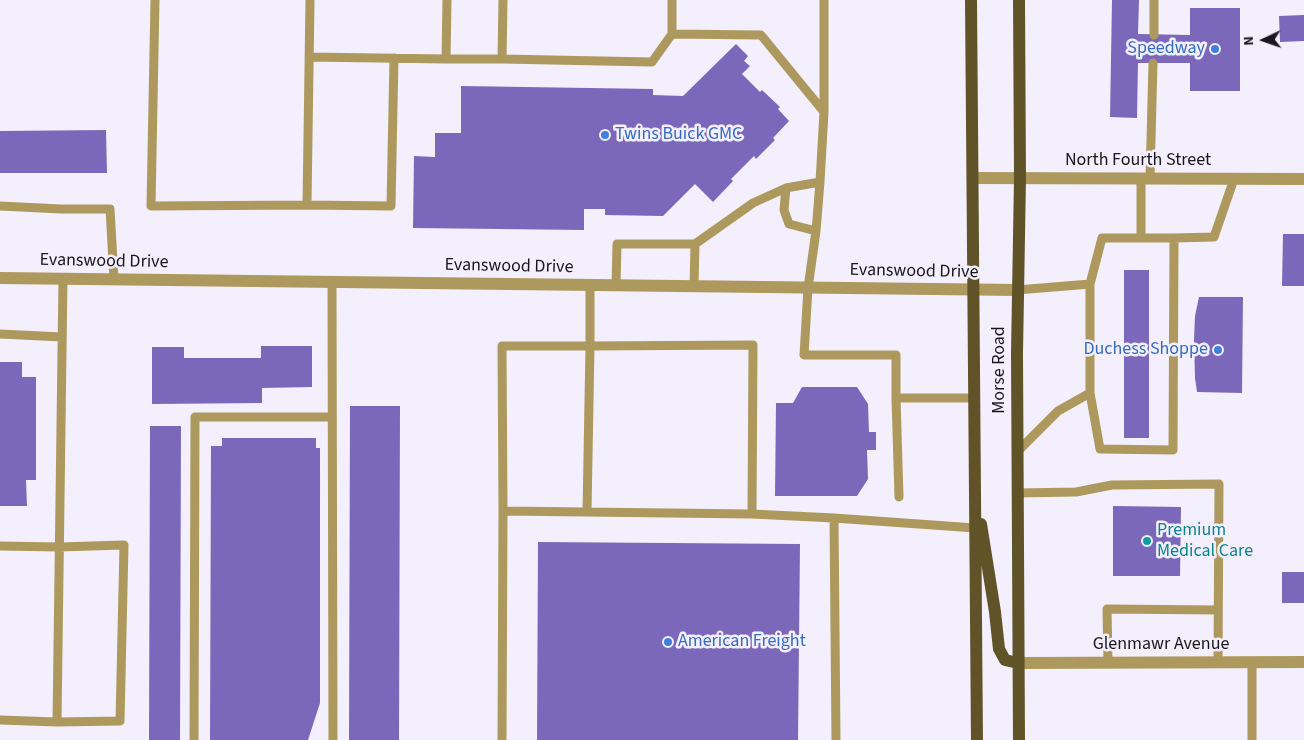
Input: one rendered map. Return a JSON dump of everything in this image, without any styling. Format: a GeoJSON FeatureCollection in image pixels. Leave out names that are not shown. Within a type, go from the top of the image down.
{"type":"FeatureCollection","features":[{"type":"Feature","properties":{"kind":"main road","name":"Morse Road"},"geometry":{"type":"LineString","coordinates":[[971,0],[977,740]]}},
{"type":"Feature","properties":{"kind":"main road","name":"Morse Road"},"geometry":{"type":"LineString","coordinates":[[1019,0],[1020,178],[1017,290],[1019,740]]}},
{"type":"Feature","properties":{"kind":"main road"},"geometry":{"type":"LineString","coordinates":[[975,485],[990,575],[999,650],[1005,660],[1018,663]]}},
{"type":"Feature","properties":{"kind":"street","name":"North Fourth Street"},"geometry":{"type":"LineString","coordinates":[[973,178],[1304,179]]}},
{"type":"Feature","properties":{"kind":"street","name":"Evanswood Drive"},"geometry":{"type":"LineString","coordinates":[[0,278],[1017,290]]}},
{"type":"Feature","properties":{"kind":"street","name":"Glenmawr Avenue"},"geometry":{"type":"LineString","coordinates":[[1018,663],[1304,662]]}},
{"type":"Feature","properties":{"kind":"lane"},"geometry":{"type":"LineString","coordinates":[[155,0],[151,206],[391,206],[394,58]]}},
{"type":"Feature","properties":{"kind":"lane"},"geometry":{"type":"LineString","coordinates":[[307,205],[310,0]]}},
{"type":"Feature","properties":{"kind":"lane"},"geometry":{"type":"LineString","coordinates":[[446,0],[446,58]]}},
{"type":"Feature","properties":{"kind":"lane"},"geometry":{"type":"LineString","coordinates":[[502,60],[503,0]]}},
{"type":"Feature","properties":{"kind":"lane"},"geometry":{"type":"LineString","coordinates":[[309,57],[652,62],[672,34],[672,0]]}},
{"type":"Feature","properties":{"kind":"lane"},"geometry":{"type":"LineString","coordinates":[[824,0],[824,112],[816,231],[808,288],[804,355],[896,354],[899,497]]}},
{"type":"Feature","properties":{"kind":"lane"},"geometry":{"type":"LineString","coordinates":[[1154,0],[1154,35]]}},
{"type":"Feature","properties":{"kind":"lane"},"geometry":{"type":"LineString","coordinates":[[672,34],[761,35],[824,112]]}},
{"type":"Feature","properties":{"kind":"lane"},"geometry":{"type":"LineString","coordinates":[[1141,238],[1153,63]]}},
{"type":"Feature","properties":{"kind":"lane"},"geometry":{"type":"LineString","coordinates":[[1174,238],[1173,450],[1100,450],[1090,393],[1090,284],[1102,238],[1214,237],[1234,178]]}},
{"type":"Feature","properties":{"kind":"lane"},"geometry":{"type":"LineString","coordinates":[[616,286],[617,244],[695,244],[754,204],[786,188],[820,182]]}},
{"type":"Feature","properties":{"kind":"lane"},"geometry":{"type":"LineString","coordinates":[[786,188],[784,210],[789,224],[816,231]]}},
{"type":"Feature","properties":{"kind":"lane"},"geometry":{"type":"LineString","coordinates":[[0,206],[110,209],[114,279]]}},
{"type":"Feature","properties":{"kind":"lane"},"geometry":{"type":"LineString","coordinates":[[694,286],[695,244]]}},
{"type":"Feature","properties":{"kind":"lane"},"geometry":{"type":"LineString","coordinates":[[57,722],[63,278]]}},
{"type":"Feature","properties":{"kind":"lane"},"geometry":{"type":"LineString","coordinates":[[332,283],[333,740]]}},
{"type":"Feature","properties":{"kind":"lane"},"geometry":{"type":"LineString","coordinates":[[1017,290],[1090,284]]}},
{"type":"Feature","properties":{"kind":"lane"},"geometry":{"type":"LineString","coordinates":[[587,512],[590,286]]}},
{"type":"Feature","properties":{"kind":"lane"},"geometry":{"type":"LineString","coordinates":[[0,334],[62,337]]}},
{"type":"Feature","properties":{"kind":"lane"},"geometry":{"type":"LineString","coordinates":[[502,740],[502,346],[753,345],[752,514]]}},
{"type":"Feature","properties":{"kind":"lane"},"geometry":{"type":"LineString","coordinates":[[1017,452],[1058,412],[1090,393]]}},
{"type":"Feature","properties":{"kind":"lane"},"geometry":{"type":"LineString","coordinates":[[896,398],[974,398]]}},
{"type":"Feature","properties":{"kind":"lane"},"geometry":{"type":"LineString","coordinates":[[194,740],[195,418],[332,417]]}},
{"type":"Feature","properties":{"kind":"lane"},"geometry":{"type":"LineString","coordinates":[[1018,493],[1076,492],[1112,485],[1219,484],[1218,662]]}},
{"type":"Feature","properties":{"kind":"lane"},"geometry":{"type":"LineString","coordinates":[[503,511],[752,514],[975,528]]}},
{"type":"Feature","properties":{"kind":"lane"},"geometry":{"type":"LineString","coordinates":[[834,518],[836,740]]}},
{"type":"Feature","properties":{"kind":"lane"},"geometry":{"type":"LineString","coordinates":[[0,546],[124,545],[120,721],[57,722],[0,720]]}},
{"type":"Feature","properties":{"kind":"lane"},"geometry":{"type":"LineString","coordinates":[[1108,662],[1107,609],[1218,610]]}},
{"type":"Feature","properties":{"kind":"lane"},"geometry":{"type":"LineString","coordinates":[[1252,662],[1252,740]]}},
{"type":"Feature","properties":{"kind":"building"},"geometry":{"type":"Polygon","coordinates":[[[1112,0],[1139,0],[1138,34],[1190,35],[1190,8],[1240,8],[1240,91],[1190,91],[1190,63],[1138,63],[1137,118],[1110,117],[1112,0]]]}},
{"type":"Feature","properties":{"kind":"building"},"geometry":{"type":"Polygon","coordinates":[[[1304,15],[1304,41],[1280,42],[1279,16],[1304,15]]]}},
{"type":"Feature","properties":{"kind":"building","name":"Twins Buick GMC"},"geometry":{"type":"Polygon","coordinates":[[[736,44],[748,56],[744,61],[750,66],[742,74],[760,92],[762,90],[780,107],[778,109],[789,121],[773,138],[775,140],[756,159],[754,156],[731,179],[733,181],[713,202],[695,184],[663,216],[605,215],[605,209],[584,209],[584,230],[413,228],[414,156],[435,157],[435,133],[461,133],[461,86],[653,89],[653,95],[683,96],[736,44]]]}},
{"type":"Feature","properties":{"kind":"building"},"geometry":{"type":"Polygon","coordinates":[[[106,130],[107,173],[0,173],[0,131],[106,130]]]}},
{"type":"Feature","properties":{"kind":"building"},"geometry":{"type":"Polygon","coordinates":[[[1283,234],[1304,234],[1304,286],[1282,286],[1283,234]]]}},
{"type":"Feature","properties":{"kind":"building"},"geometry":{"type":"Polygon","coordinates":[[[1124,270],[1149,270],[1149,438],[1124,438],[1124,270]]]}},
{"type":"Feature","properties":{"kind":"building","name":"Duchess Shoppe"},"geometry":{"type":"Polygon","coordinates":[[[1199,297],[1243,297],[1242,393],[1197,392],[1194,340],[1195,316],[1199,297]]]}},
{"type":"Feature","properties":{"kind":"building"},"geometry":{"type":"Polygon","coordinates":[[[261,346],[312,346],[312,387],[262,388],[262,403],[152,404],[152,347],[184,347],[184,358],[261,358],[261,346]]]}},
{"type":"Feature","properties":{"kind":"building"},"geometry":{"type":"Polygon","coordinates":[[[0,362],[22,362],[22,377],[36,377],[36,480],[26,480],[27,506],[0,506],[0,362]]]}},
{"type":"Feature","properties":{"kind":"building"},"geometry":{"type":"Polygon","coordinates":[[[802,387],[857,387],[868,404],[869,432],[876,432],[876,450],[867,450],[868,479],[857,496],[775,496],[776,403],[793,403],[802,387]]]}},
{"type":"Feature","properties":{"kind":"building"},"geometry":{"type":"Polygon","coordinates":[[[350,406],[400,406],[399,740],[349,740],[350,406]]]}},
{"type":"Feature","properties":{"kind":"building"},"geometry":{"type":"Polygon","coordinates":[[[150,426],[181,426],[180,740],[149,740],[150,426]]]}},
{"type":"Feature","properties":{"kind":"building"},"geometry":{"type":"Polygon","coordinates":[[[222,438],[316,438],[316,448],[320,448],[320,703],[308,740],[210,740],[211,446],[222,446],[222,438]]]}},
{"type":"Feature","properties":{"kind":"building","name":"Premium Medical Care"},"geometry":{"type":"Polygon","coordinates":[[[1113,506],[1181,507],[1180,576],[1113,576],[1113,506]]]}},
{"type":"Feature","properties":{"kind":"building","name":"American Freight"},"geometry":{"type":"Polygon","coordinates":[[[538,542],[800,544],[798,740],[537,740],[538,542]]]}},
{"type":"Feature","properties":{"kind":"building"},"geometry":{"type":"Polygon","coordinates":[[[1282,572],[1304,572],[1304,603],[1282,603],[1282,572]]]}},
{"type":"Feature","properties":{"kind":"place","name":"Speedway"},"geometry":{"type":"Point","coordinates":[1215,49]}},
{"type":"Feature","properties":{"kind":"place","name":"Twins Buick GMC"},"geometry":{"type":"Point","coordinates":[605,135]}},
{"type":"Feature","properties":{"kind":"place","name":"Duchess Shoppe"},"geometry":{"type":"Point","coordinates":[1218,350]}},
{"type":"Feature","properties":{"kind":"place","name":"Premium Medical Care"},"geometry":{"type":"Point","coordinates":[1147,541]}},
{"type":"Feature","properties":{"kind":"place","name":"American Freight"},"geometry":{"type":"Point","coordinates":[668,642]}}]}
